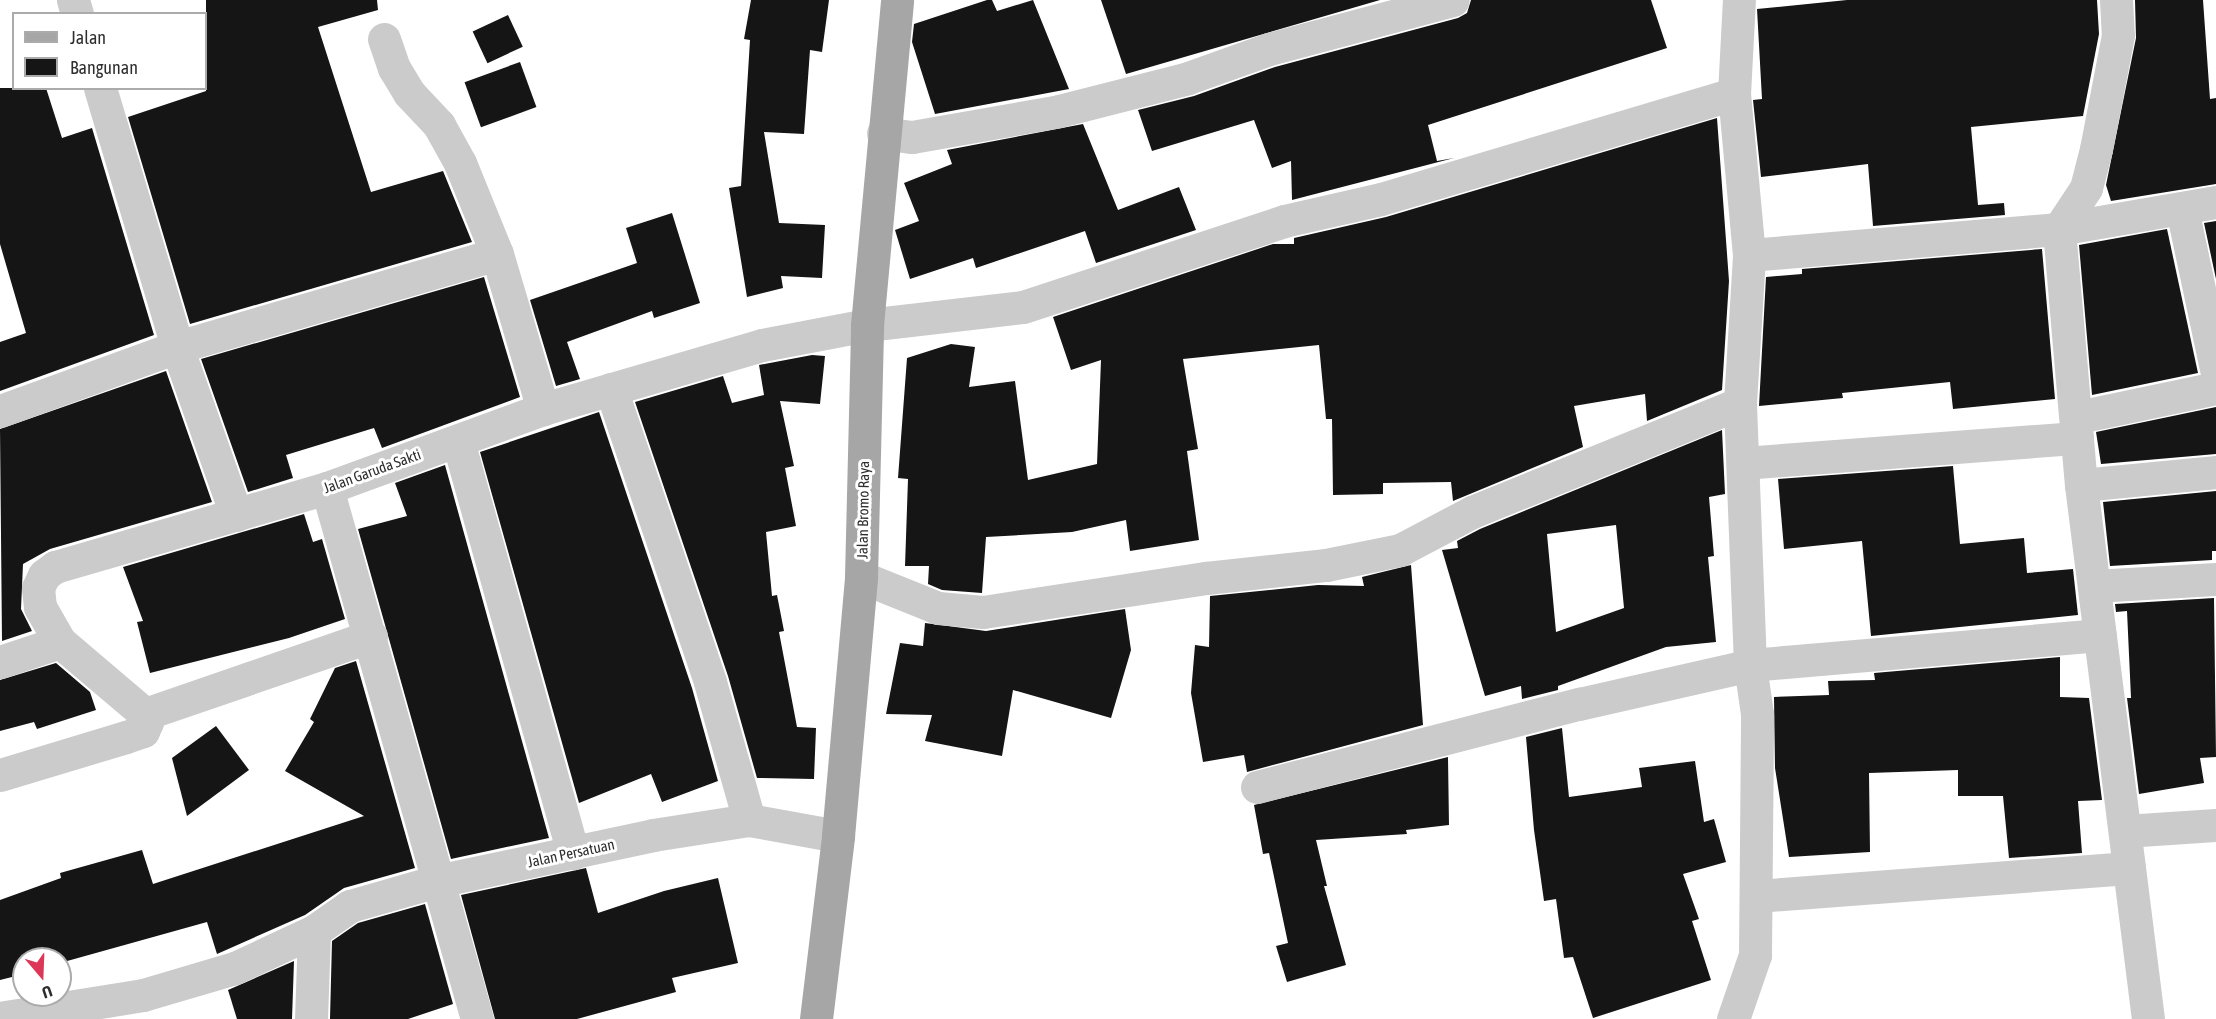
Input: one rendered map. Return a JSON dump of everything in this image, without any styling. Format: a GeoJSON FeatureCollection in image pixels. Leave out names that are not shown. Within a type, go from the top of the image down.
{"type":"FeatureCollection","features":[{"type":"Feature","properties":{"kind":"main road","name":"Jalan Bromo Raya"},"geometry":{"type":"LineString","coordinates":[[816,1019],[838,836],[861,577],[867,325],[897,0]]}},
{"type":"Feature","properties":{"kind":"street"},"geometry":{"type":"LineString","coordinates":[[883,133],[912,137],[1059,111],[1188,78],[1269,49],[1453,0]]}},
{"type":"Feature","properties":{"kind":"street"},"geometry":{"type":"LineString","coordinates":[[1733,1019],[1755,955],[1756,896],[1757,714],[1750,665],[1740,403],[1749,255],[1734,94],[1739,0]]}},
{"type":"Feature","properties":{"kind":"street"},"geometry":{"type":"LineString","coordinates":[[2116,0],[2118,36],[2096,149],[2086,188],[2059,229],[2078,428],[2081,485],[2148,1019]]}},
{"type":"Feature","properties":{"kind":"street"},"geometry":{"type":"LineString","coordinates":[[384,39],[394,68],[409,93],[439,125],[460,163],[497,254],[543,409]]}},
{"type":"Feature","properties":{"kind":"street"},"geometry":{"type":"LineString","coordinates":[[101,90],[177,347],[236,515]]}},
{"type":"Feature","properties":{"kind":"street","name":"Jalan Garuda Sakti"},"geometry":{"type":"LineString","coordinates":[[140,710],[60,642],[40,607],[38,588],[44,575],[55,567],[327,488],[543,409],[762,345],[867,325],[1023,307],[1284,221],[1381,199],[1734,94]]}},
{"type":"Feature","properties":{"kind":"street"},"geometry":{"type":"LineString","coordinates":[[1749,255],[2059,229],[2216,202]]}},
{"type":"Feature","properties":{"kind":"street"},"geometry":{"type":"LineString","coordinates":[[2182,209],[2216,369]]}},
{"type":"Feature","properties":{"kind":"street"},"geometry":{"type":"LineString","coordinates":[[0,411],[177,347],[497,254]]}},
{"type":"Feature","properties":{"kind":"street"},"geometry":{"type":"LineString","coordinates":[[1743,463],[2078,428],[2216,388]]}},
{"type":"Feature","properties":{"kind":"street"},"geometry":{"type":"LineString","coordinates":[[611,390],[710,682],[749,820]]}},
{"type":"Feature","properties":{"kind":"street"},"geometry":{"type":"LineString","coordinates":[[861,577],[938,608],[983,612],[1206,578],[1326,565],[1400,550],[1472,512],[1740,403]]}},
{"type":"Feature","properties":{"kind":"street"},"geometry":{"type":"LineString","coordinates":[[458,441],[573,854]]}},
{"type":"Feature","properties":{"kind":"street"},"geometry":{"type":"LineString","coordinates":[[2081,485],[2216,472]]}},
{"type":"Feature","properties":{"kind":"street"},"geometry":{"type":"LineString","coordinates":[[327,488],[371,636],[477,1019]]}},
{"type":"Feature","properties":{"kind":"street"},"geometry":{"type":"LineString","coordinates":[[2094,585],[2216,579]]}},
{"type":"Feature","properties":{"kind":"street"},"geometry":{"type":"LineString","coordinates":[[1257,787],[1579,704],[1750,665],[2100,635]]}},
{"type":"Feature","properties":{"kind":"street"},"geometry":{"type":"LineString","coordinates":[[0,775],[143,731],[147,722],[140,710],[371,636]]}},
{"type":"Feature","properties":{"kind":"street"},"geometry":{"type":"LineString","coordinates":[[0,662],[60,642]]}},
{"type":"Feature","properties":{"kind":"street","name":"Jalan Persatuan"},"geometry":{"type":"LineString","coordinates":[[0,1018],[143,995],[235,968],[314,931],[350,906],[437,881],[573,854],[653,835],[749,820],[838,836]]}},
{"type":"Feature","properties":{"kind":"street"},"geometry":{"type":"LineString","coordinates":[[2125,831],[2216,825]]}},
{"type":"Feature","properties":{"kind":"street"},"geometry":{"type":"LineString","coordinates":[[1756,896],[2129,868]]}},
{"type":"Feature","properties":{"kind":"street"},"geometry":{"type":"LineString","coordinates":[[310,1019],[314,931]]}},
{"type":"Feature","properties":{"kind":"building"},"geometry":{"type":"Polygon","coordinates":[[[206,0],[377,0],[378,10],[318,27],[371,192],[443,171],[472,242],[190,324],[128,117],[207,90],[206,0]]]}},
{"type":"Feature","properties":{"kind":"building"},"geometry":{"type":"Polygon","coordinates":[[[751,0],[829,0],[822,52],[810,50],[804,134],[764,132],[779,223],[825,225],[822,278],[781,276],[783,288],[747,297],[729,188],[741,186],[750,40],[744,39],[751,0]]]}},
{"type":"Feature","properties":{"kind":"building"},"geometry":{"type":"Polygon","coordinates":[[[992,0],[997,11],[1033,0],[1069,89],[935,114],[912,42],[914,24],[992,0]]]}},
{"type":"Feature","properties":{"kind":"building"},"geometry":{"type":"Polygon","coordinates":[[[1101,0],[1380,0],[1126,74],[1101,0]]]}},
{"type":"Feature","properties":{"kind":"building"},"geometry":{"type":"Polygon","coordinates":[[[1471,0],[1651,0],[1667,48],[1428,125],[1437,161],[1454,158],[1292,200],[1291,161],[1272,168],[1254,120],[1152,151],[1138,110],[1194,96],[1275,67],[1458,18],[1467,13],[1471,0]]]}},
{"type":"Feature","properties":{"kind":"building"},"geometry":{"type":"Polygon","coordinates":[[[1847,0],[2097,0],[2099,34],[2083,116],[1971,127],[1978,205],[2004,203],[2005,215],[1873,226],[1868,164],[1761,177],[1753,100],[1762,99],[1757,9],[1847,0]]]}},
{"type":"Feature","properties":{"kind":"building"},"geometry":{"type":"Polygon","coordinates":[[[2135,0],[2203,0],[2210,99],[2216,98],[2216,184],[2111,201],[2106,185],[2136,38],[2135,0]]]}},
{"type":"Feature","properties":{"kind":"building"},"geometry":{"type":"Polygon","coordinates":[[[508,15],[523,47],[487,63],[473,31],[508,15]]]}},
{"type":"Feature","properties":{"kind":"building"},"geometry":{"type":"Polygon","coordinates":[[[520,62],[536,107],[481,127],[465,82],[520,62]]]}},
{"type":"Feature","properties":{"kind":"building"},"geometry":{"type":"Polygon","coordinates":[[[0,88],[47,90],[62,138],[92,128],[154,335],[0,391],[0,342],[26,333],[0,244],[0,88]]]}},
{"type":"Feature","properties":{"kind":"building"},"geometry":{"type":"Polygon","coordinates":[[[1717,118],[1729,281],[1722,390],[1647,421],[1645,394],[1574,406],[1583,447],[1453,501],[1451,482],[1383,483],[1383,494],[1333,495],[1332,419],[1326,419],[1319,345],[1183,359],[1198,449],[1187,451],[1199,540],[1130,551],[1126,520],[1072,532],[986,537],[982,593],[942,590],[928,584],[929,566],[905,566],[908,479],[898,478],[907,358],[951,344],[975,347],[969,387],[1015,381],[1028,480],[1097,464],[1101,360],[1071,370],[1053,317],[1273,244],[1294,244],[1294,238],[1386,217],[1717,118]]]}},
{"type":"Feature","properties":{"kind":"building"},"geometry":{"type":"Polygon","coordinates":[[[1083,124],[1118,210],[1179,187],[1196,230],[1096,263],[1085,231],[976,268],[973,258],[910,279],[895,230],[919,221],[904,183],[952,164],[947,150],[1083,124]]]}},
{"type":"Feature","properties":{"kind":"building"},"geometry":{"type":"Polygon","coordinates":[[[672,213],[700,303],[654,318],[652,311],[567,342],[580,379],[556,386],[530,300],[637,263],[626,228],[672,213]]]}},
{"type":"Feature","properties":{"kind":"building"},"geometry":{"type":"Polygon","coordinates":[[[2216,221],[2216,279],[2204,223],[2216,221]]]}},
{"type":"Feature","properties":{"kind":"building"},"geometry":{"type":"Polygon","coordinates":[[[2167,229],[2198,373],[2092,395],[2079,245],[2167,229]]]}},
{"type":"Feature","properties":{"kind":"building"},"geometry":{"type":"Polygon","coordinates":[[[2042,249],[2055,399],[1953,409],[1950,382],[1842,393],[1843,398],[1759,406],[1766,277],[1802,274],[1802,269],[2042,249]]]}},
{"type":"Feature","properties":{"kind":"building"},"geometry":{"type":"Polygon","coordinates":[[[484,277],[520,397],[382,448],[374,428],[286,455],[293,478],[248,492],[201,359],[484,277]]]}},
{"type":"Feature","properties":{"kind":"building"},"geometry":{"type":"Polygon","coordinates":[[[812,355],[825,356],[820,404],[780,401],[794,466],[785,468],[796,526],[766,532],[772,596],[777,595],[784,631],[779,632],[797,727],[816,728],[814,779],[757,778],[728,676],[635,402],[723,376],[732,403],[764,395],[759,365],[812,355]]]}},
{"type":"Feature","properties":{"kind":"building"},"geometry":{"type":"Polygon","coordinates":[[[166,371],[212,502],[50,549],[23,564],[21,609],[32,631],[2,641],[0,429],[166,371]]]}},
{"type":"Feature","properties":{"kind":"building"},"geometry":{"type":"Polygon","coordinates":[[[2216,407],[2216,454],[2101,464],[2096,432],[2216,407]]]}},
{"type":"Feature","properties":{"kind":"building"},"geometry":{"type":"Polygon","coordinates":[[[599,412],[692,688],[718,781],[662,802],[651,774],[579,803],[480,452],[599,412]]]}},
{"type":"Feature","properties":{"kind":"building"},"geometry":{"type":"Polygon","coordinates":[[[1722,430],[1725,494],[1709,497],[1714,556],[1708,557],[1716,642],[1666,647],[1558,686],[1558,690],[1522,699],[1521,686],[1485,696],[1442,550],[1458,548],[1457,541],[1480,529],[1722,430]],[[1616,525],[1547,534],[1556,632],[1624,608],[1616,525]]]}},
{"type":"Feature","properties":{"kind":"building"},"geometry":{"type":"Polygon","coordinates":[[[445,465],[549,838],[451,859],[358,529],[407,516],[395,483],[445,465]]]}},
{"type":"Feature","properties":{"kind":"building"},"geometry":{"type":"Polygon","coordinates":[[[1953,466],[1960,544],[2024,538],[2027,573],[2073,569],[2078,615],[1871,636],[1862,541],[1784,549],[1778,479],[1953,466]]]}},
{"type":"Feature","properties":{"kind":"building"},"geometry":{"type":"Polygon","coordinates":[[[2216,491],[2216,551],[2212,551],[2212,560],[2110,566],[2103,502],[2216,491]]]}},
{"type":"Feature","properties":{"kind":"building"},"geometry":{"type":"Polygon","coordinates":[[[304,514],[313,542],[322,539],[345,619],[289,638],[150,673],[137,622],[143,621],[123,567],[304,514]]]}},
{"type":"Feature","properties":{"kind":"building"},"geometry":{"type":"Polygon","coordinates":[[[1411,565],[1423,725],[1247,772],[1244,755],[1203,762],[1191,693],[1195,645],[1209,647],[1210,596],[1318,585],[1364,586],[1362,577],[1411,565]]]}},
{"type":"Feature","properties":{"kind":"building"},"geometry":{"type":"Polygon","coordinates":[[[2214,598],[2216,757],[2200,758],[2204,783],[2139,794],[2127,698],[2131,698],[2127,611],[2116,612],[2115,604],[2214,598]]]}},
{"type":"Feature","properties":{"kind":"building"},"geometry":{"type":"Polygon","coordinates":[[[1125,609],[1131,650],[1111,718],[1013,690],[1002,756],[925,741],[932,715],[886,714],[900,643],[923,646],[925,623],[986,631],[1125,609]]]}},
{"type":"Feature","properties":{"kind":"building"},"geometry":{"type":"Polygon","coordinates":[[[2060,657],[2060,697],[2089,698],[2102,800],[2078,801],[2082,853],[2009,858],[2003,796],[1958,796],[1958,770],[1869,773],[1870,852],[1789,857],[1775,768],[1774,697],[1829,695],[1828,681],[1875,680],[1874,673],[2060,657]]]}},
{"type":"Feature","properties":{"kind":"building"},"geometry":{"type":"Polygon","coordinates":[[[356,661],[415,868],[344,888],[305,915],[217,954],[207,922],[72,960],[72,947],[12,947],[12,977],[0,980],[0,900],[61,878],[60,873],[142,850],[153,884],[364,816],[285,771],[314,722],[310,719],[335,668],[356,661]]]}},
{"type":"Feature","properties":{"kind":"building"},"geometry":{"type":"Polygon","coordinates":[[[56,663],[90,692],[96,710],[37,729],[34,722],[0,731],[0,680],[56,663]]]}},
{"type":"Feature","properties":{"kind":"building"},"geometry":{"type":"Polygon","coordinates":[[[216,726],[249,770],[187,816],[172,758],[216,726]]]}},
{"type":"Feature","properties":{"kind":"building"},"geometry":{"type":"Polygon","coordinates":[[[1562,728],[1569,797],[1642,787],[1639,768],[1695,761],[1704,822],[1714,819],[1726,862],[1683,874],[1699,919],[1692,921],[1711,980],[1593,1018],[1573,957],[1564,958],[1556,899],[1544,901],[1534,830],[1526,737],[1562,728]]]}},
{"type":"Feature","properties":{"kind":"building"},"geometry":{"type":"Polygon","coordinates":[[[1448,757],[1449,825],[1406,830],[1407,834],[1316,840],[1327,886],[1324,886],[1346,965],[1287,982],[1276,946],[1288,943],[1269,853],[1263,854],[1254,805],[1448,757]]]}},
{"type":"Feature","properties":{"kind":"building"},"geometry":{"type":"Polygon","coordinates":[[[586,868],[598,913],[664,891],[718,878],[738,963],[672,978],[676,992],[577,1019],[495,1019],[461,895],[586,868]]]}},
{"type":"Feature","properties":{"kind":"building"},"geometry":{"type":"Polygon","coordinates":[[[425,904],[453,1004],[408,1019],[330,1019],[332,941],[358,923],[425,904]]]}},
{"type":"Feature","properties":{"kind":"building"},"geometry":{"type":"Polygon","coordinates":[[[294,961],[292,1019],[237,1019],[228,990],[294,961]]]}}]}
